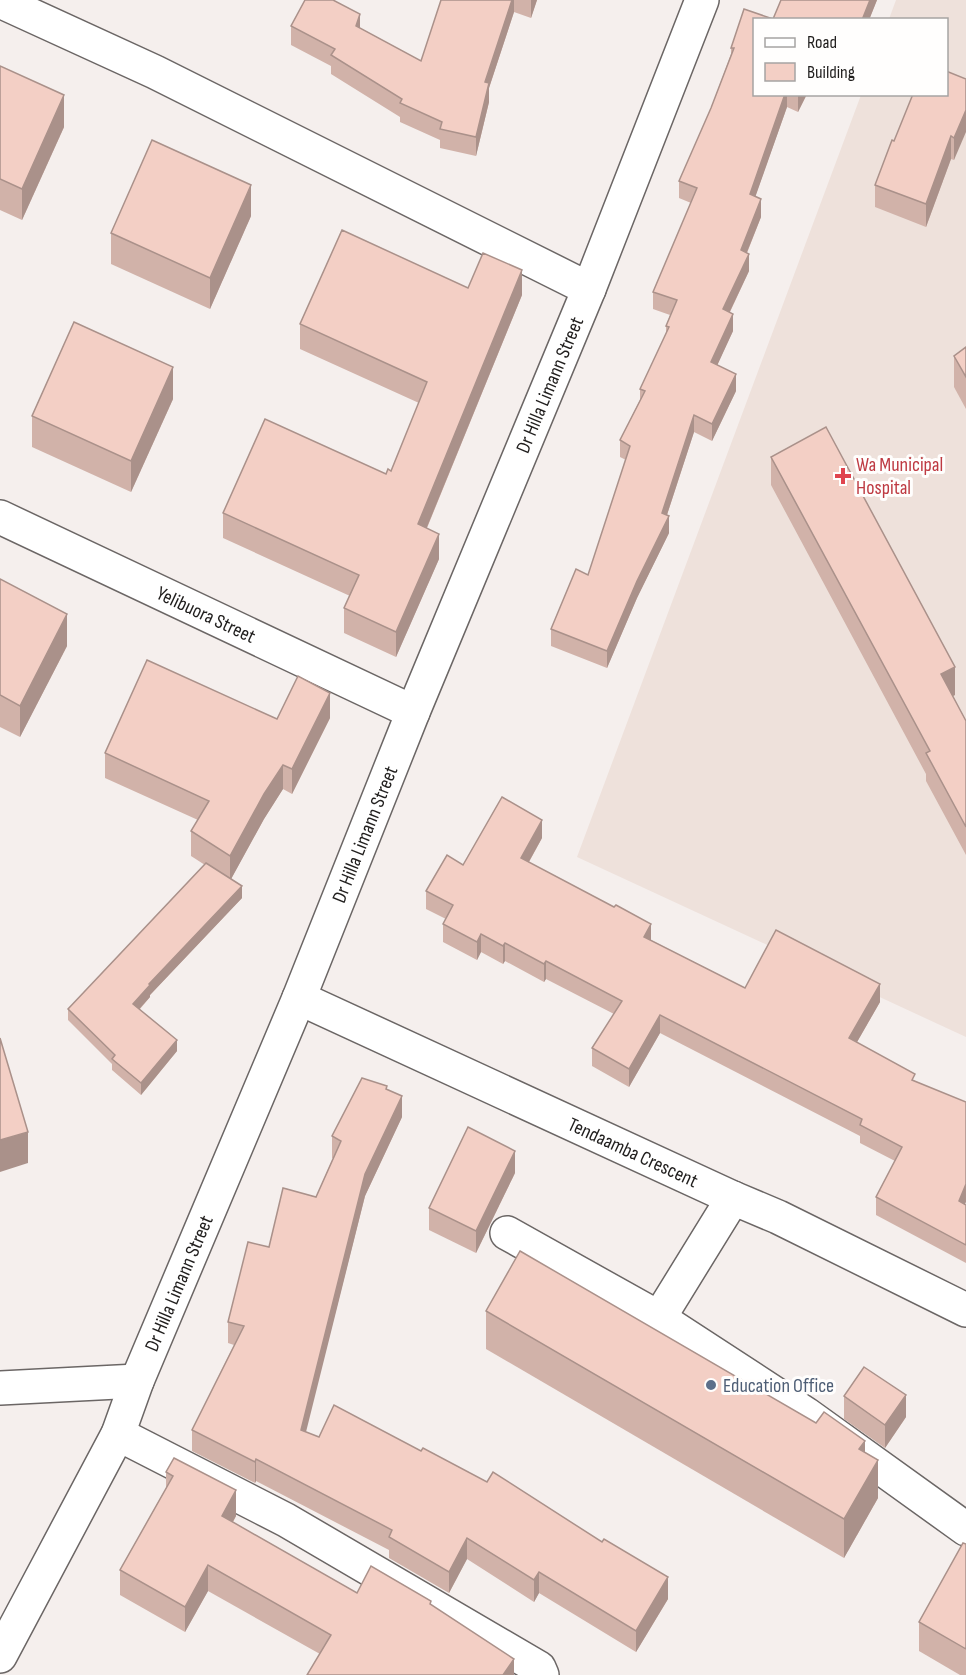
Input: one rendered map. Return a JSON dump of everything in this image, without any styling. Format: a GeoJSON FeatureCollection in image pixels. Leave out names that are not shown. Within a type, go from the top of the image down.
{"type":"FeatureCollection","features":[{"type":"Feature","properties":{"kind":"main road","name":"Dr Hilla Limann Street"},"geometry":{"type":"LineString","coordinates":[[0,1656],[118,1434],[137,1382],[299,998],[413,712],[589,289],[702,0]]}},
{"type":"Feature","properties":{"kind":"main road"},"geometry":{"type":"LineString","coordinates":[[0,1],[155,72],[589,289]]}},
{"type":"Feature","properties":{"kind":"main road","name":"Yelibuora Street"},"geometry":{"type":"LineString","coordinates":[[0,517],[413,712]]}},
{"type":"Feature","properties":{"kind":"main road","name":"Tendaamba Crescent"},"geometry":{"type":"LineString","coordinates":[[299,998],[778,1217],[966,1310]]}},
{"type":"Feature","properties":{"kind":"main road"},"geometry":{"type":"LineString","coordinates":[[659,1318],[733,1198]]}},
{"type":"Feature","properties":{"kind":"main road"},"geometry":{"type":"LineString","coordinates":[[507,1233],[659,1318],[806,1414],[966,1529]]}},
{"type":"Feature","properties":{"kind":"main road"},"geometry":{"type":"LineString","coordinates":[[0,1388],[137,1382]]}},
{"type":"Feature","properties":{"kind":"main road"},"geometry":{"type":"LineString","coordinates":[[118,1434],[286,1520],[539,1668],[542,1675]]}},
{"type":"Feature","properties":{"kind":"shaded area","name":"Wa Municipal Hospital"},"geometry":{"type":"Polygon","coordinates":[[[896,0],[966,0],[966,1037],[577,857],[861,96],[948,96],[948,18],[889,18],[896,0]]]}},
{"type":"Feature","properties":{"kind":"building"},"geometry":{"type":"Polygon","coordinates":[[[305,0],[333,0],[360,14],[356,26],[421,61],[441,0],[512,0],[485,82],[489,83],[476,137],[440,129],[442,122],[400,103],[402,99],[331,55],[335,49],[291,26],[305,0]]]}},
{"type":"Feature","properties":{"kind":"building"},"geometry":{"type":"Polygon","coordinates":[[[781,0],[870,0],[863,18],[773,18],[781,0]]]}},
{"type":"Feature","properties":{"kind":"building"},"geometry":{"type":"Polygon","coordinates":[[[744,9],[770,18],[753,18],[753,96],[784,96],[750,194],[761,199],[741,250],[749,254],[723,309],[733,314],[711,362],[736,374],[712,424],[694,415],[662,513],[669,516],[637,581],[607,651],[551,629],[576,569],[588,575],[630,446],[620,440],[645,391],[640,389],[669,327],[666,326],[677,300],[653,292],[697,188],[679,181],[734,48],[731,48],[744,9]]]}},
{"type":"Feature","properties":{"kind":"building"},"geometry":{"type":"Polygon","coordinates":[[[0,66],[64,95],[22,189],[0,179],[0,66]]]}},
{"type":"Feature","properties":{"kind":"building"},"geometry":{"type":"Polygon","coordinates":[[[948,72],[966,79],[966,110],[954,138],[951,136],[926,204],[875,185],[892,140],[894,141],[912,96],[948,96],[948,72]]]}},
{"type":"Feature","properties":{"kind":"building"},"geometry":{"type":"Polygon","coordinates":[[[152,140],[251,185],[210,278],[111,233],[152,140]]]}},
{"type":"Feature","properties":{"kind":"building"},"geometry":{"type":"Polygon","coordinates":[[[342,230],[468,288],[483,253],[522,270],[418,524],[439,534],[396,632],[344,608],[359,575],[223,513],[265,419],[386,474],[388,469],[391,471],[427,382],[300,324],[342,230]]]}},
{"type":"Feature","properties":{"kind":"building"},"geometry":{"type":"Polygon","coordinates":[[[74,322],[173,367],[131,461],[32,416],[74,322]]]}},
{"type":"Feature","properties":{"kind":"building"},"geometry":{"type":"Polygon","coordinates":[[[966,347],[966,377],[954,356],[966,347]]]}},
{"type":"Feature","properties":{"kind":"building"},"geometry":{"type":"Polygon","coordinates":[[[826,427],[955,667],[941,674],[966,721],[966,827],[926,753],[930,751],[771,457],[826,427]]]}},
{"type":"Feature","properties":{"kind":"building"},"geometry":{"type":"Polygon","coordinates":[[[0,579],[67,614],[20,706],[0,695],[0,579]]]}},
{"type":"Feature","properties":{"kind":"building"},"geometry":{"type":"Polygon","coordinates":[[[147,660],[277,719],[298,676],[330,693],[292,769],[283,765],[264,794],[230,856],[191,831],[209,801],[105,753],[147,660]]]}},
{"type":"Feature","properties":{"kind":"building"},"geometry":{"type":"Polygon","coordinates":[[[502,797],[542,820],[521,858],[651,924],[644,937],[745,988],[776,930],[880,984],[849,1038],[915,1074],[912,1080],[966,1102],[966,1184],[959,1201],[966,1205],[966,1245],[876,1197],[902,1147],[860,1125],[862,1119],[660,1015],[629,1069],[592,1048],[622,1001],[546,961],[544,964],[505,943],[503,946],[481,934],[477,942],[443,924],[453,905],[426,891],[447,855],[463,865],[502,797]]]}},
{"type":"Feature","properties":{"kind":"building"},"geometry":{"type":"Polygon","coordinates":[[[206,863],[242,886],[149,984],[133,1004],[177,1040],[141,1083],[112,1059],[115,1055],[68,1009],[206,863]]]}},
{"type":"Feature","properties":{"kind":"building"},"geometry":{"type":"Polygon","coordinates":[[[0,1038],[28,1132],[0,1140],[0,1038]]]}},
{"type":"Feature","properties":{"kind":"building"},"geometry":{"type":"Polygon","coordinates":[[[362,1078],[387,1086],[386,1089],[402,1096],[365,1174],[301,1430],[319,1437],[334,1405],[421,1451],[423,1448],[487,1482],[493,1472],[602,1542],[604,1539],[668,1577],[636,1631],[539,1572],[534,1580],[467,1538],[449,1572],[389,1537],[392,1530],[256,1459],[255,1462],[192,1430],[244,1326],[228,1322],[248,1242],[269,1247],[283,1188],[316,1197],[341,1141],[332,1136],[362,1078]]]}},
{"type":"Feature","properties":{"kind":"building"},"geometry":{"type":"Polygon","coordinates":[[[468,1127],[515,1151],[476,1231],[429,1208],[468,1127]]]}},
{"type":"Feature","properties":{"kind":"building"},"geometry":{"type":"Polygon","coordinates":[[[520,1251],[816,1423],[824,1412],[865,1441],[859,1449],[878,1460],[844,1519],[486,1311],[520,1251]]]}},
{"type":"Feature","properties":{"kind":"building"},"geometry":{"type":"Polygon","coordinates":[[[864,1367],[906,1395],[885,1425],[844,1396],[864,1367]]]}},
{"type":"Feature","properties":{"kind":"building"},"geometry":{"type":"Polygon","coordinates":[[[174,1458],[236,1490],[222,1516],[357,1593],[371,1566],[431,1601],[430,1604],[514,1659],[503,1675],[307,1675],[331,1635],[208,1565],[185,1607],[120,1570],[173,1476],[166,1472],[174,1458]]]}},
{"type":"Feature","properties":{"kind":"building"},"geometry":{"type":"Polygon","coordinates":[[[963,1543],[966,1544],[966,1649],[919,1622],[963,1543]]]}},
{"type":"Feature","properties":{"kind":"place","name":"Wa Municipal Hospital"},"geometry":{"type":"Point","coordinates":[843,476]}},
{"type":"Feature","properties":{"kind":"place","name":"Education Office"},"geometry":{"type":"Point","coordinates":[711,1385]}}]}
